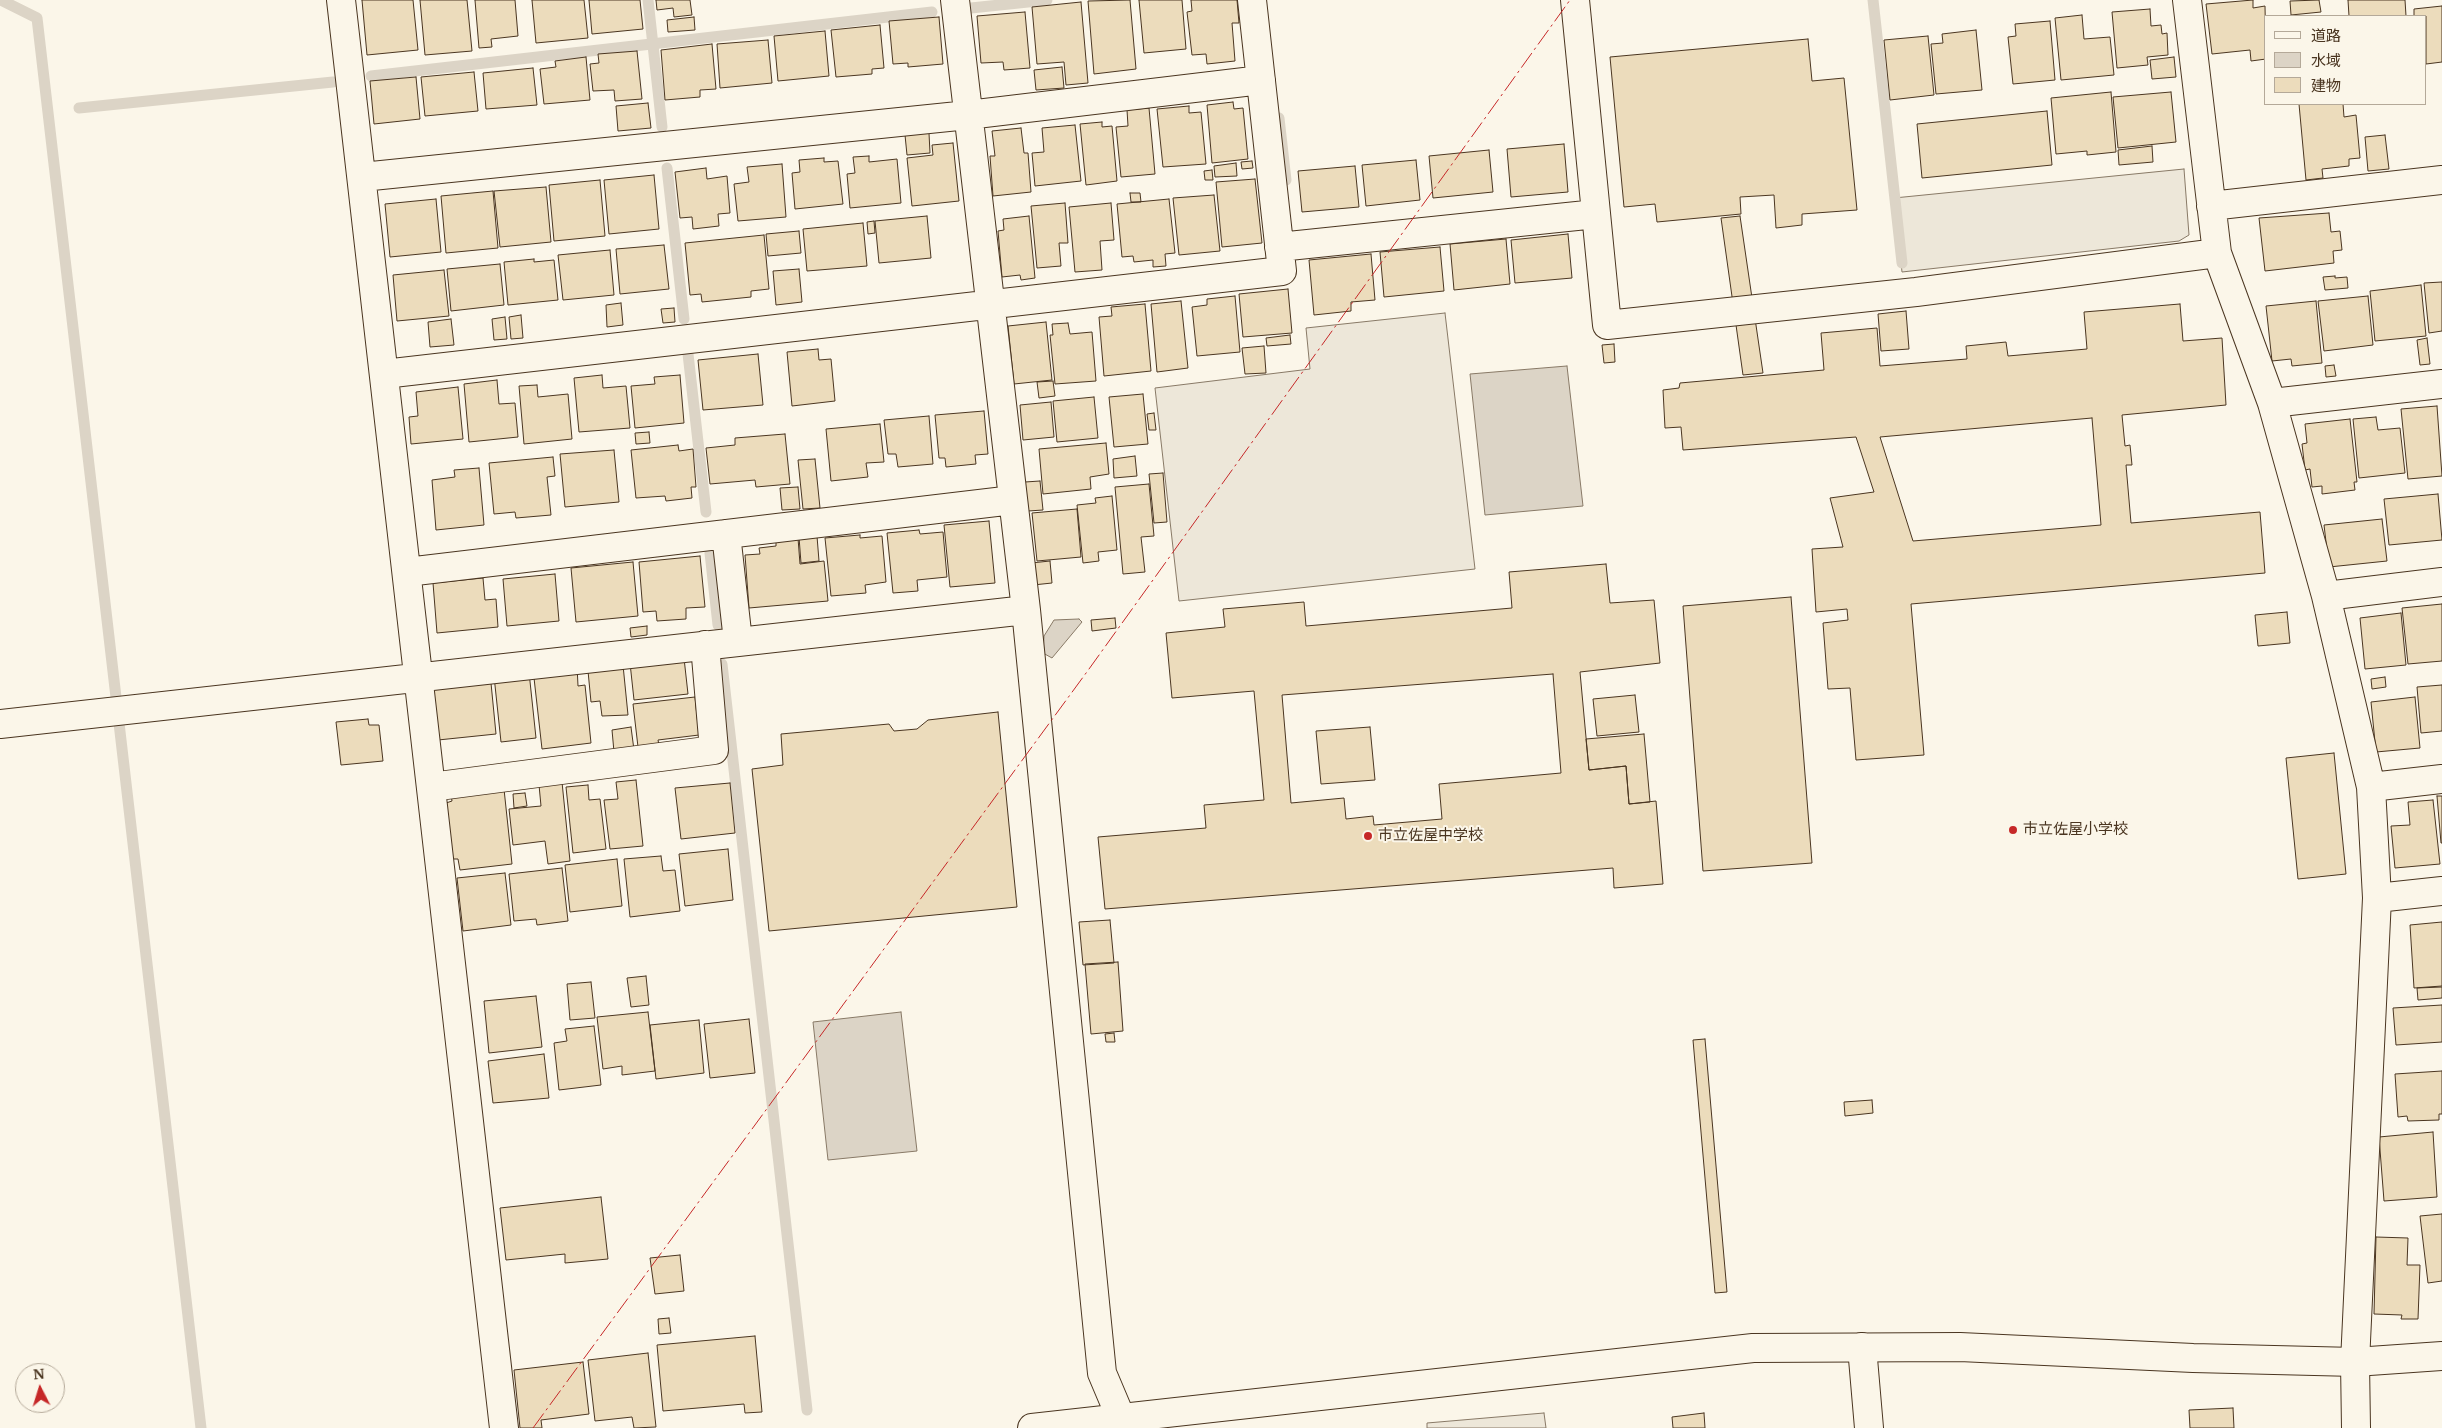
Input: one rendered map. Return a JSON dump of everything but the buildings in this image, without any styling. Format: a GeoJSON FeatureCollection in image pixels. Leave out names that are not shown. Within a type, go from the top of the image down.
{"type":"FeatureCollection","features":[{"type":"Feature","properties":{"kind":"street"},"geometry":{"type":"LineString","coordinates":[[341,0],[504,1428]]}},
{"type":"Feature","properties":{"kind":"street"},"geometry":{"type":"LineString","coordinates":[[955,0],[1026,610],[1102,1373],[1122,1423]]}},
{"type":"Feature","properties":{"kind":"street"},"geometry":{"type":"LineString","coordinates":[[384,374],[1282,271],[1252,0]]}},
{"type":"Feature","properties":{"kind":"street"},"geometry":{"type":"LineString","coordinates":[[1575,0],[1607,325],[1916,292],[2217,253]]}},
{"type":"Feature","properties":{"kind":"street"},"geometry":{"type":"LineString","coordinates":[[2187,0],[2217,253],[2272,403],[2326,596],[2371,788],[2377,898],[2355,1362],[2356,1428]]}},
{"type":"Feature","properties":{"kind":"street"},"geometry":{"type":"LineString","coordinates":[[362,177],[968,114],[1261,80]]}},
{"type":"Feature","properties":{"kind":"street"},"geometry":{"type":"LineString","coordinates":[[2211,206],[2442,180]]}},
{"type":"Feature","properties":{"kind":"street"},"geometry":{"type":"LineString","coordinates":[[1279,247],[1596,214]]}},
{"type":"Feature","properties":{"kind":"street"},"geometry":{"type":"LineString","coordinates":[[2272,403],[2442,384]]}},
{"type":"Feature","properties":{"kind":"street"},"geometry":{"type":"LineString","coordinates":[[406,572],[1013,500]]}},
{"type":"Feature","properties":{"kind":"street"},"geometry":{"type":"LineString","coordinates":[[726,534],[738,641]]}},
{"type":"Feature","properties":{"kind":"street"},"geometry":{"type":"LineString","coordinates":[[2326,596],[2442,582]]}},
{"type":"Feature","properties":{"kind":"street"},"geometry":{"type":"LineString","coordinates":[[0,724],[1026,610]]}},
{"type":"Feature","properties":{"kind":"street"},"geometry":{"type":"LineString","coordinates":[[431,787],[714,750],[705,645]]}},
{"type":"Feature","properties":{"kind":"street"},"geometry":{"type":"LineString","coordinates":[[2371,788],[2442,779]]}},
{"type":"Feature","properties":{"kind":"street"},"geometry":{"type":"LineString","coordinates":[[2377,898],[2442,891]]}},
{"type":"Feature","properties":{"kind":"street"},"geometry":{"type":"LineString","coordinates":[[1862,1347],[1869,1428]]}},
{"type":"Feature","properties":{"kind":"street"},"geometry":{"type":"LineString","coordinates":[[1032,1428],[1122,1423],[1754,1348],[1960,1347],[2193,1358],[2355,1362],[2442,1356]]}},
{"type":"Feature","properties":{"kind":"shaded area"},"geometry":{"type":"Polygon","coordinates":[[[2184,169],[2189,235],[2179,241],[1902,272],[1894,198],[2184,169]]]}},
{"type":"Feature","properties":{"kind":"shaded area"},"geometry":{"type":"Polygon","coordinates":[[[1445,313],[1475,569],[1179,601],[1155,388],[1310,369],[1306,328],[1445,313]]]}},
{"type":"Feature","properties":{"kind":"shaded area"},"geometry":{"type":"Polygon","coordinates":[[[1544,1413],[1546,1428],[1427,1428],[1427,1423],[1544,1413]]]}},
{"type":"Feature","properties":{"kind":"water"},"geometry":{"type":"Polygon","coordinates":[[[1567,366],[1583,506],[1485,515],[1470,374],[1567,366]]]}},
{"type":"Feature","properties":{"kind":"water"},"geometry":{"type":"Polygon","coordinates":[[[1079,619],[1082,622],[1052,658],[1043,653],[1044,636],[1054,620],[1079,619]]]}},
{"type":"Feature","properties":{"kind":"water"},"geometry":{"type":"Polygon","coordinates":[[[901,1012],[917,1151],[828,1160],[813,1022],[901,1012]]]}},
{"type":"Feature","properties":{"kind":"waterway"},"geometry":{"type":"LineString","coordinates":[[1,0],[37,18],[201,1428]]}},
{"type":"Feature","properties":{"kind":"waterway"},"geometry":{"type":"LineString","coordinates":[[648,0],[662,127]]}},
{"type":"Feature","properties":{"kind":"waterway"},"geometry":{"type":"LineString","coordinates":[[971,8],[1047,0]]}},
{"type":"Feature","properties":{"kind":"waterway"},"geometry":{"type":"LineString","coordinates":[[1873,0],[1902,263]]}},
{"type":"Feature","properties":{"kind":"waterway"},"geometry":{"type":"LineString","coordinates":[[371,76],[932,12]]}},
{"type":"Feature","properties":{"kind":"waterway"},"geometry":{"type":"LineString","coordinates":[[79,108],[333,82]]}},
{"type":"Feature","properties":{"kind":"waterway"},"geometry":{"type":"LineString","coordinates":[[1279,118],[1286,180]]}},
{"type":"Feature","properties":{"kind":"waterway"},"geometry":{"type":"LineString","coordinates":[[667,168],[684,319]]}},
{"type":"Feature","properties":{"kind":"waterway"},"geometry":{"type":"LineString","coordinates":[[688,354],[706,512]]}},
{"type":"Feature","properties":{"kind":"waterway"},"geometry":{"type":"LineString","coordinates":[[710,553],[718,625]]}},
{"type":"Feature","properties":{"kind":"waterway"},"geometry":{"type":"LineString","coordinates":[[722,664],[807,1410]]}},
{"type":"Feature","properties":{"kind":"power"},"geometry":{"type":"LineString","coordinates":[[533,1428],[1089,669],[1570,0]]}},
{"type":"Feature","properties":{"kind":"place","name":"市立佐屋小学校"},"geometry":{"type":"Point","coordinates":[2013,830]}},
{"type":"Feature","properties":{"kind":"place","name":"市立佐屋中学校"},"geometry":{"type":"Point","coordinates":[1368,836]}}]}
